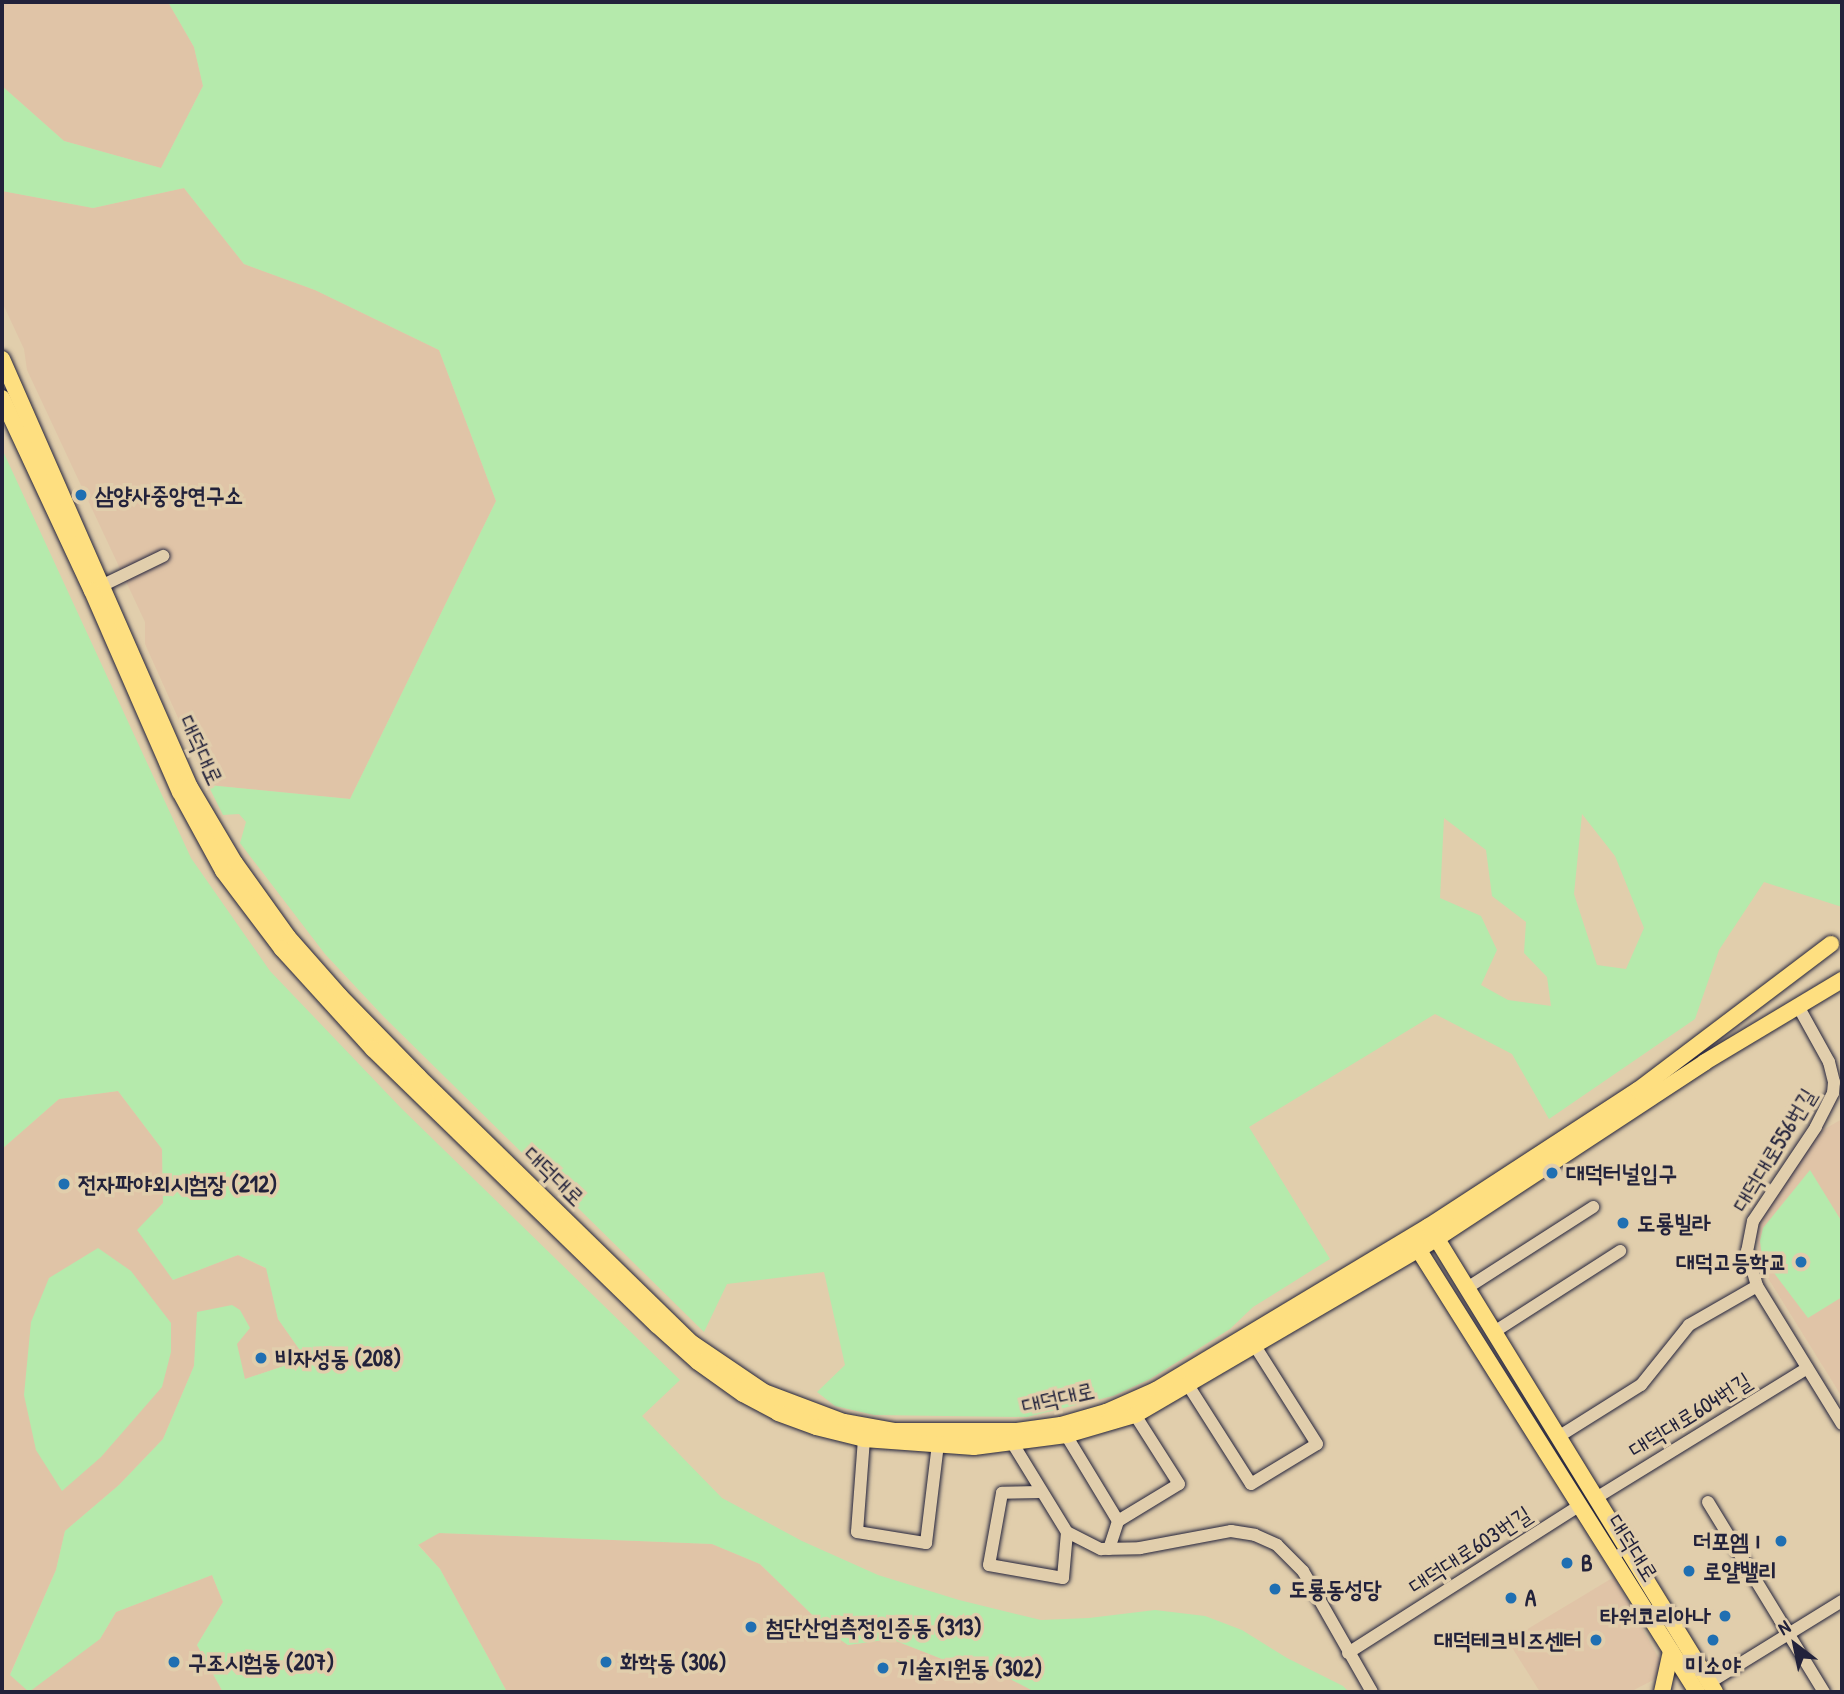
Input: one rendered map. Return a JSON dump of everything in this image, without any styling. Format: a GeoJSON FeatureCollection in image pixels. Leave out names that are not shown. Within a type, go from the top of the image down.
{"type":"FeatureCollection","features":[{"type":"Feature","properties":{"kind":"main road","name":"대덕대로"},"geometry":{"type":"LineString","coordinates":[[2,359],[98,587],[180,792],[223,871],[320,993],[373,1049],[698,1362],[743,1394],[778,1413],[816,1427],[864,1439],[974,1447],[1066,1435],[1135,1415],[1255,1346],[1433,1232],[1596,1498],[1701,1690]]}},
{"type":"Feature","properties":{"kind":"main road","name":"대덕대로"},"geometry":{"type":"LineString","coordinates":[[2,398],[98,587],[190,787],[235,863],[288,937],[340,996],[419,1077],[692,1343],[764,1392],[844,1422],[895,1432],[1017,1431],[1061,1425],[1106,1412],[1156,1390],[1415,1243]]}},
{"type":"Feature","properties":{"kind":"main road"},"geometry":{"type":"LineString","coordinates":[[1433,1232],[1637,1090],[1831,944]]}},
{"type":"Feature","properties":{"kind":"main road"},"geometry":{"type":"LineString","coordinates":[[1433,1232],[1704,1062],[1842,980]]}},
{"type":"Feature","properties":{"kind":"main road","name":"대덕대로"},"geometry":{"type":"LineString","coordinates":[[1415,1243],[1671,1651],[1701,1690]]}},
{"type":"Feature","properties":{"kind":"main road"},"geometry":{"type":"LineString","coordinates":[[1662,1692],[1671,1651]]}},
{"type":"Feature","properties":{"kind":"street"},"geometry":{"type":"LineString","coordinates":[[98,587],[163,556]]}},
{"type":"Feature","properties":{"kind":"street","name":"대덕대로556번길"},"geometry":{"type":"LineString","coordinates":[[1798,1006],[1829,1062],[1834,1082],[1833,1093],[1816,1127],[1754,1222],[1747,1251],[1757,1286],[1842,1424]]}},
{"type":"Feature","properties":{"kind":"street"},"geometry":{"type":"LineString","coordinates":[[1467,1288],[1593,1207]]}},
{"type":"Feature","properties":{"kind":"street"},"geometry":{"type":"LineString","coordinates":[[1494,1332],[1620,1251]]}},
{"type":"Feature","properties":{"kind":"street"},"geometry":{"type":"LineString","coordinates":[[1558,1437],[1642,1385],[1689,1325],[1757,1286]]}},
{"type":"Feature","properties":{"kind":"street"},"geometry":{"type":"LineString","coordinates":[[1188,1385],[1251,1484],[1317,1444],[1255,1346]]}},
{"type":"Feature","properties":{"kind":"street","name":"대덕대로604번길"},"geometry":{"type":"LineString","coordinates":[[1596,1498],[1807,1368]]}},
{"type":"Feature","properties":{"kind":"street"},"geometry":{"type":"LineString","coordinates":[[1109,1549],[1118,1521],[1179,1485],[1135,1415]]}},
{"type":"Feature","properties":{"kind":"street"},"geometry":{"type":"LineString","coordinates":[[1066,1435],[1118,1521]]}},
{"type":"Feature","properties":{"kind":"street"},"geometry":{"type":"LineString","coordinates":[[864,1439],[856,1532],[926,1544],[938,1444]]}},
{"type":"Feature","properties":{"kind":"street"},"geometry":{"type":"LineString","coordinates":[[1013,1444],[1067,1532],[1101,1549],[1179,1542],[1231,1531],[1255,1535],[1278,1545],[1294,1560],[1372,1692]]}},
{"type":"Feature","properties":{"kind":"street"},"geometry":{"type":"LineString","coordinates":[[1041,1492],[1002,1493],[989,1565],[1063,1578],[1067,1532]]}},
{"type":"Feature","properties":{"kind":"street"},"geometry":{"type":"LineString","coordinates":[[1708,1502],[1824,1692]]}},
{"type":"Feature","properties":{"kind":"street","name":"대덕대로603번길"},"geometry":{"type":"LineString","coordinates":[[1348,1653],[1580,1505]]}},
{"type":"Feature","properties":{"kind":"street"},"geometry":{"type":"LineString","coordinates":[[1701,1690],[1842,1601]]}},
{"type":"Feature","properties":{"kind":"shaded area"},"geometry":{"type":"Polygon","coordinates":[[[2,2],[168,2],[194,47],[203,86],[161,168],[64,141],[2,86],[2,2]]]}},
{"type":"Feature","properties":{"kind":"shaded area","name":"삼양사중앙연구소"},"geometry":{"type":"Polygon","coordinates":[[[184,188],[244,264],[315,290],[439,350],[496,501],[350,799],[208,785],[145,644],[145,622],[27,370],[24,349],[2,302],[2,191],[93,208],[184,188]]]}},
{"type":"Feature","properties":{"kind":"shaded area"},"geometry":{"type":"Polygon","coordinates":[[[118,1091],[162,1149],[163,1203],[138,1230],[173,1280],[238,1255],[267,1269],[278,1319],[304,1356],[296,1362],[245,1379],[198,1312],[194,1366],[163,1439],[119,1485],[65,1531],[56,1570],[10,1674],[100,1639],[116,1612],[212,1575],[223,1602],[197,1645],[223,1692],[2,1692],[2,1149],[59,1099],[118,1091]]]}},
{"type":"Feature","properties":{"kind":"shaded area","name":"대덕고등학교"},"geometry":{"type":"Polygon","coordinates":[[[1842,1119],[1842,1397],[1763,1270],[1756,1237],[1760,1220],[1818,1133],[1842,1119]]]}},
{"type":"Feature","properties":{"kind":"shaded area"},"geometry":{"type":"Polygon","coordinates":[[[439,1533],[712,1544],[760,1564],[832,1634],[848,1645],[891,1639],[942,1659],[966,1656],[1039,1692],[507,1692],[440,1569],[418,1544],[439,1533]]]}},
{"type":"Feature","properties":{"kind":"shaded area"},"geometry":{"type":"Polygon","coordinates":[[[1614,1577],[1661,1662],[1657,1678],[1630,1692],[1540,1692],[1508,1641],[1614,1577]]]}},
{"type":"Feature","properties":{"kind":"green space"},"geometry":{"type":"Polygon","coordinates":[[[168,2],[1842,2],[1842,907],[1764,882],[1719,950],[1695,1019],[1549,1119],[1512,1054],[1435,1014],[1249,1127],[1330,1259],[1253,1307],[1230,1329],[1150,1379],[1113,1396],[1027,1417],[874,1415],[835,1406],[817,1392],[845,1365],[824,1272],[727,1284],[704,1332],[384,1017],[325,954],[240,843],[246,822],[239,814],[223,815],[208,785],[350,799],[496,501],[439,350],[315,290],[244,264],[184,188],[93,208],[2,191],[2,86],[64,141],[161,168],[203,86],[194,47],[168,2]],[[1582,814],[1574,894],[1597,965],[1626,969],[1644,928],[1615,856],[1582,814]],[[1444,818],[1440,898],[1481,916],[1497,950],[1481,985],[1508,1000],[1551,1006],[1547,977],[1524,953],[1526,922],[1492,896],[1486,850],[1444,818]]]}},
{"type":"Feature","properties":{"kind":"green space"},"geometry":{"type":"Polygon","coordinates":[[[2,449],[191,858],[270,971],[401,1108],[680,1380],[642,1416],[722,1498],[802,1541],[878,1575],[959,1600],[1041,1620],[1089,1618],[1155,1610],[1205,1616],[1242,1630],[1287,1658],[1343,1686],[1349,1692],[1035,1692],[966,1656],[942,1659],[891,1639],[848,1645],[832,1634],[760,1564],[712,1544],[439,1533],[418,1545],[440,1569],[507,1692],[223,1692],[197,1645],[223,1602],[212,1575],[116,1612],[100,1639],[29,1692],[10,1675],[56,1570],[65,1531],[119,1485],[163,1439],[194,1366],[197,1312],[232,1305],[240,1310],[250,1328],[237,1344],[245,1379],[296,1362],[304,1356],[278,1319],[266,1268],[238,1255],[173,1280],[137,1230],[163,1203],[162,1149],[118,1091],[59,1099],[2,1149],[2,449]]]}},
{"type":"Feature","properties":{"kind":"green space"},"geometry":{"type":"Polygon","coordinates":[[[1810,1170],[1842,1222],[1842,1297],[1808,1318],[1762,1257],[1760,1241],[1763,1228],[1810,1170]]]}},
{"type":"Feature","properties":{"kind":"green space"},"geometry":{"type":"Polygon","coordinates":[[[98,1248],[131,1271],[171,1323],[171,1352],[162,1387],[101,1457],[62,1491],[36,1450],[24,1395],[31,1322],[49,1278],[98,1248]]]}},
{"type":"Feature","properties":{"kind":"place","name":"삼양사중앙연구소"},"geometry":{"type":"Point","coordinates":[81,495]}},
{"type":"Feature","properties":{"kind":"place","name":"대덕터널입구"},"geometry":{"type":"Point","coordinates":[1552,1173]}},
{"type":"Feature","properties":{"kind":"place","name":"전자파야외시험장 (212)"},"geometry":{"type":"Point","coordinates":[64,1184]}},
{"type":"Feature","properties":{"kind":"place","name":"도룡빌라"},"geometry":{"type":"Point","coordinates":[1623,1223]}},
{"type":"Feature","properties":{"kind":"place","name":"대덕고등학교"},"geometry":{"type":"Point","coordinates":[1801,1262]}},
{"type":"Feature","properties":{"kind":"place","name":"비자성동 (208)"},"geometry":{"type":"Point","coordinates":[261,1358]}},
{"type":"Feature","properties":{"kind":"place","name":"더포엠Ⅰ"},"geometry":{"type":"Point","coordinates":[1781,1541]}},
{"type":"Feature","properties":{"kind":"place","name":"B"},"geometry":{"type":"Point","coordinates":[1567,1563]}},
{"type":"Feature","properties":{"kind":"place","name":"로얄밸리"},"geometry":{"type":"Point","coordinates":[1689,1571]}},
{"type":"Feature","properties":{"kind":"place","name":"도룡동성당"},"geometry":{"type":"Point","coordinates":[1275,1589]}},
{"type":"Feature","properties":{"kind":"place","name":"A"},"geometry":{"type":"Point","coordinates":[1511,1598]}},
{"type":"Feature","properties":{"kind":"place","name":"타워코리아나"},"geometry":{"type":"Point","coordinates":[1725,1616]}},
{"type":"Feature","properties":{"kind":"place","name":"첨단산업측정인증동 (313)"},"geometry":{"type":"Point","coordinates":[751,1627]}},
{"type":"Feature","properties":{"kind":"place","name":"대덕테크비즈센터"},"geometry":{"type":"Point","coordinates":[1596,1640]}},
{"type":"Feature","properties":{"kind":"place","name":"미소야"},"geometry":{"type":"Point","coordinates":[1713,1640]}},
{"type":"Feature","properties":{"kind":"place","name":"구조시험동 (207)"},"geometry":{"type":"Point","coordinates":[174,1662]}},
{"type":"Feature","properties":{"kind":"place","name":"화학동 (306)"},"geometry":{"type":"Point","coordinates":[606,1662]}},
{"type":"Feature","properties":{"kind":"place","name":"기술지원동 (302)"},"geometry":{"type":"Point","coordinates":[883,1668]}}]}
